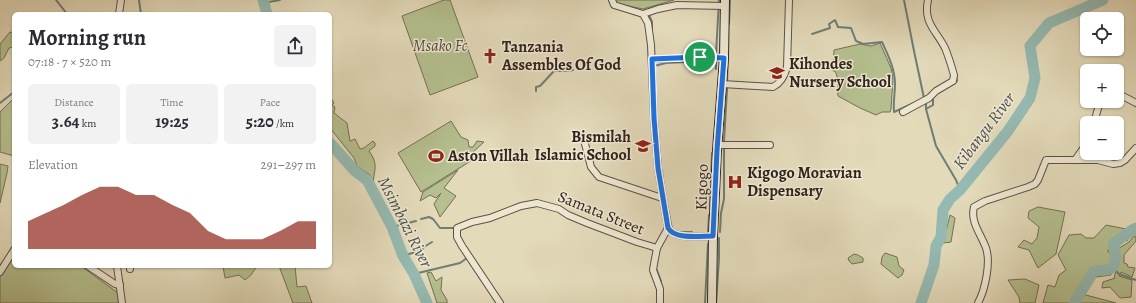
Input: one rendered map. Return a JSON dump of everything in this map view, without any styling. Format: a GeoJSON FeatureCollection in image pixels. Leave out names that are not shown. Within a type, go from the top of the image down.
{"type":"FeatureCollection","features":[{"type":"Feature","properties":{"kind":"main road","name":"Kigogo"},"geometry":{"type":"LineString","coordinates":[[712,303],[713,236],[724,58],[725,3]]}},
{"type":"Feature","properties":{"kind":"street"},"geometry":{"type":"LineString","coordinates":[[119,12],[121,0]]}},
{"type":"Feature","properties":{"kind":"street"},"geometry":{"type":"LineString","coordinates":[[612,0],[614,5],[643,14],[658,9],[677,6],[725,3]]}},
{"type":"Feature","properties":{"kind":"street"},"geometry":{"type":"LineString","coordinates":[[722,84],[772,87],[781,81],[787,67],[789,0]]}},
{"type":"Feature","properties":{"kind":"street"},"geometry":{"type":"LineString","coordinates":[[903,112],[926,100],[936,91],[953,81],[954,78],[945,49],[938,40],[927,16],[928,0]]}},
{"type":"Feature","properties":{"kind":"street"},"geometry":{"type":"LineString","coordinates":[[643,14],[648,23],[652,59],[654,118],[658,168],[668,228],[670,232],[677,235],[713,236]]}},
{"type":"Feature","properties":{"kind":"street"},"geometry":{"type":"LineString","coordinates":[[652,59],[724,58]]}},
{"type":"Feature","properties":{"kind":"street"},"geometry":{"type":"LineString","coordinates":[[1124,97],[1136,103]]}},
{"type":"Feature","properties":{"kind":"street"},"geometry":{"type":"LineString","coordinates":[[583,136],[591,167],[599,177],[662,198]]}},
{"type":"Feature","properties":{"kind":"street"},"geometry":{"type":"LineString","coordinates":[[718,145],[770,145]]}},
{"type":"Feature","properties":{"kind":"street"},"geometry":{"type":"LineString","coordinates":[[978,303],[989,266],[985,247],[975,226],[973,211],[974,207],[985,201],[1035,184],[1046,160],[1098,160],[1113,164],[1120,163],[1125,160],[1136,148]]}},
{"type":"Feature","properties":{"kind":"street"},"geometry":{"type":"LineString","coordinates":[[1075,160],[1080,152]]}},
{"type":"Feature","properties":{"kind":"street","name":"Samata Street"},"geometry":{"type":"LineString","coordinates":[[500,303],[462,246],[457,233],[457,228],[490,218],[521,206],[535,203],[544,204],[559,209],[568,215],[587,223],[657,248]]}},
{"type":"Feature","properties":{"kind":"street"},"geometry":{"type":"LineString","coordinates":[[660,303],[659,284],[653,270],[657,248],[668,228]]}},
{"type":"Feature","properties":{"kind":"street"},"geometry":{"type":"LineString","coordinates":[[0,272],[12,253]]}},
{"type":"Feature","properties":{"kind":"street"},"geometry":{"type":"LineString","coordinates":[[91,268],[120,286]]}},
{"type":"Feature","properties":{"kind":"street"},"geometry":{"type":"LineString","coordinates":[[117,268],[122,303]]}},
{"type":"Feature","properties":{"kind":"green space","name":"Msako Fc"},"geometry":{"type":"Polygon","coordinates":[[[444,0],[450,0],[478,77],[430,95],[402,16],[444,0]]]}},
{"type":"Feature","properties":{"kind":"green space"},"geometry":{"type":"Polygon","coordinates":[[[615,0],[674,0],[643,9],[619,4],[615,0]]]}},
{"type":"Feature","properties":{"kind":"green space"},"geometry":{"type":"Polygon","coordinates":[[[10,32],[12,32],[12,47],[9,48],[4,58],[0,61],[0,44],[10,32]]]}},
{"type":"Feature","properties":{"kind":"green space"},"geometry":{"type":"Polygon","coordinates":[[[880,43],[891,68],[893,79],[890,112],[882,112],[876,115],[838,96],[837,77],[835,71],[833,71],[834,50],[860,44],[871,46],[880,43]]]}},
{"type":"Feature","properties":{"kind":"green space"},"geometry":{"type":"Polygon","coordinates":[[[12,100],[12,155],[0,152],[0,112],[12,100]]]}},
{"type":"Feature","properties":{"kind":"green space"},"geometry":{"type":"Polygon","coordinates":[[[332,105],[335,107],[334,113],[347,123],[350,141],[355,139],[360,149],[364,148],[373,141],[375,143],[375,146],[369,151],[375,162],[373,182],[370,175],[357,166],[354,158],[332,130],[332,105]]]}},
{"type":"Feature","properties":{"kind":"green space","name":"Aston Villah"},"geometry":{"type":"Polygon","coordinates":[[[451,121],[461,137],[468,140],[469,147],[473,147],[477,141],[484,142],[471,154],[474,159],[421,192],[398,153],[451,121]]]}},
{"type":"Feature","properties":{"kind":"green space"},"geometry":{"type":"Polygon","coordinates":[[[0,164],[8,166],[0,203],[0,164]]]}},
{"type":"Feature","properties":{"kind":"green space"},"geometry":{"type":"Polygon","coordinates":[[[458,170],[444,188],[456,196],[440,217],[434,204],[441,193],[436,198],[430,195],[420,201],[423,192],[458,170]]]}},
{"type":"Feature","properties":{"kind":"green space"},"geometry":{"type":"Polygon","coordinates":[[[1038,207],[1065,212],[1056,254],[1038,268],[1029,250],[1018,247],[1024,240],[1032,244],[1037,238],[1039,227],[1028,218],[1029,211],[1038,207]]]}},
{"type":"Feature","properties":{"kind":"green space"},"geometry":{"type":"Polygon","coordinates":[[[950,215],[955,218],[951,242],[943,243],[950,215]]]}},
{"type":"Feature","properties":{"kind":"green space"},"geometry":{"type":"Polygon","coordinates":[[[1106,225],[1136,231],[1136,234],[1130,236],[1127,241],[1116,237],[1112,240],[1113,247],[1116,249],[1108,250],[1108,252],[1115,255],[1116,261],[1111,275],[1096,277],[1082,294],[1116,303],[1043,303],[1048,285],[1055,287],[1059,275],[1066,270],[1058,255],[1069,235],[1081,234],[1086,238],[1094,238],[1106,225]]]}},
{"type":"Feature","properties":{"kind":"green space"},"geometry":{"type":"Polygon","coordinates":[[[1136,236],[1136,241],[1124,255],[1124,263],[1127,264],[1128,267],[1135,268],[1132,277],[1121,272],[1119,276],[1132,280],[1131,297],[1120,298],[1110,287],[1102,288],[1103,282],[1115,278],[1114,277],[1119,263],[1116,250],[1136,236]]]}},
{"type":"Feature","properties":{"kind":"green space"},"geometry":{"type":"Polygon","coordinates":[[[12,253],[12,268],[84,268],[118,293],[119,303],[0,303],[0,270],[12,253]]]}},
{"type":"Feature","properties":{"kind":"green space"},"geometry":{"type":"Polygon","coordinates":[[[885,253],[897,257],[899,266],[904,270],[902,275],[898,278],[881,264],[882,257],[885,253]]]}},
{"type":"Feature","properties":{"kind":"green space"},"geometry":{"type":"Polygon","coordinates":[[[854,254],[863,258],[863,262],[852,264],[848,258],[854,254]]]}},
{"type":"Feature","properties":{"kind":"green space"},"geometry":{"type":"Polygon","coordinates":[[[223,268],[256,268],[245,280],[239,275],[225,278],[223,268]]]}},
{"type":"Feature","properties":{"kind":"green space"},"geometry":{"type":"Polygon","coordinates":[[[280,268],[295,268],[297,287],[306,286],[312,303],[293,303],[280,268]]]}},
{"type":"Feature","properties":{"kind":"green space"},"geometry":{"type":"Polygon","coordinates":[[[431,272],[436,281],[442,277],[441,290],[447,300],[447,303],[437,303],[427,273],[431,272]]]}},
{"type":"Feature","properties":{"kind":"green space"},"geometry":{"type":"Polygon","coordinates":[[[1025,279],[1039,285],[1035,303],[1020,303],[1019,297],[1008,280],[1025,279]]]}},
{"type":"Feature","properties":{"kind":"waterway"},"geometry":{"type":"LineString","coordinates":[[56,0],[65,12]]}},
{"type":"Feature","properties":{"kind":"waterway"},"geometry":{"type":"LineString","coordinates":[[139,0],[141,12]]}},
{"type":"Feature","properties":{"kind":"waterway","name":"Msimbazi River"},"geometry":{"type":"LineString","coordinates":[[263,0],[266,12]]}},
{"type":"Feature","properties":{"kind":"waterway"},"geometry":{"type":"LineString","coordinates":[[263,3],[280,0]]}},
{"type":"Feature","properties":{"kind":"waterway"},"geometry":{"type":"LineString","coordinates":[[716,54],[719,0]]}},
{"type":"Feature","properties":{"kind":"waterway"},"geometry":{"type":"LineString","coordinates":[[729,24],[730,0]]}},
{"type":"Feature","properties":{"kind":"waterway"},"geometry":{"type":"LineString","coordinates":[[904,0],[924,98],[926,100],[926,109],[936,146],[956,180],[960,190]]}},
{"type":"Feature","properties":{"kind":"waterway","name":"Kibangu River"},"geometry":{"type":"LineString","coordinates":[[921,303],[934,265],[936,246],[941,237],[943,210],[950,199],[960,190],[1008,131],[1030,98],[1035,78],[1030,46],[1049,23],[1103,0]]}},
{"type":"Feature","properties":{"kind":"waterway"},"geometry":{"type":"LineString","coordinates":[[649,15],[652,22],[652,33]]}},
{"type":"Feature","properties":{"kind":"waterway"},"geometry":{"type":"LineString","coordinates":[[812,34],[830,28],[829,24],[835,20],[838,27],[851,28],[856,41],[863,44],[882,42],[894,73],[894,112],[914,103]]}},
{"type":"Feature","properties":{"kind":"waterway"},"geometry":{"type":"LineString","coordinates":[[724,141],[728,36]]}},
{"type":"Feature","properties":{"kind":"waterway"},"geometry":{"type":"LineString","coordinates":[[654,66],[666,63],[707,61]]}},
{"type":"Feature","properties":{"kind":"waterway"},"geometry":{"type":"LineString","coordinates":[[716,61],[716,69]]}},
{"type":"Feature","properties":{"kind":"waterway"},"geometry":{"type":"LineString","coordinates":[[536,91],[536,87],[540,86],[554,71],[573,70]]}},
{"type":"Feature","properties":{"kind":"waterway"},"geometry":{"type":"LineString","coordinates":[[953,84],[957,81],[956,76]]}},
{"type":"Feature","properties":{"kind":"waterway"},"geometry":{"type":"LineString","coordinates":[[0,103],[12,94]]}},
{"type":"Feature","properties":{"kind":"waterway"},"geometry":{"type":"LineString","coordinates":[[926,109],[933,105],[933,97]]}},
{"type":"Feature","properties":{"kind":"waterway","name":"Msimbazi River"},"geometry":{"type":"LineString","coordinates":[[332,145],[355,171],[367,180],[392,227],[403,256],[414,274],[427,303]]}},
{"type":"Feature","properties":{"kind":"waterway"},"geometry":{"type":"LineString","coordinates":[[720,232],[721,213],[724,199],[724,148]]}},
{"type":"Feature","properties":{"kind":"waterway"},"geometry":{"type":"LineString","coordinates":[[659,149],[661,166]]}},
{"type":"Feature","properties":{"kind":"waterway"},"geometry":{"type":"LineString","coordinates":[[711,182],[712,153]]}},
{"type":"Feature","properties":{"kind":"waterway"},"geometry":{"type":"LineString","coordinates":[[662,171],[664,190]]}},
{"type":"Feature","properties":{"kind":"waterway"},"geometry":{"type":"LineString","coordinates":[[710,208],[711,187]]}},
{"type":"Feature","properties":{"kind":"waterway"},"geometry":{"type":"LineString","coordinates":[[666,200],[672,229]]}},
{"type":"Feature","properties":{"kind":"waterway"},"geometry":{"type":"LineString","coordinates":[[708,233],[709,215]]}},
{"type":"Feature","properties":{"kind":"waterway"},"geometry":{"type":"LineString","coordinates":[[421,219],[429,217],[433,219],[440,228],[455,228]]}},
{"type":"Feature","properties":{"kind":"waterway"},"geometry":{"type":"LineString","coordinates":[[392,227],[416,221]]}},
{"type":"Feature","properties":{"kind":"waterway"},"geometry":{"type":"LineString","coordinates":[[1074,303],[1094,271],[1111,269],[1115,263],[1115,251],[1113,244],[1136,228]]}},
{"type":"Feature","properties":{"kind":"waterway"},"geometry":{"type":"LineString","coordinates":[[679,232],[692,232]]}},
{"type":"Feature","properties":{"kind":"waterway"},"geometry":{"type":"LineString","coordinates":[[719,238],[719,258]]}},
{"type":"Feature","properties":{"kind":"waterway"},"geometry":{"type":"LineString","coordinates":[[403,256],[422,250],[432,242]]}},
{"type":"Feature","properties":{"kind":"waterway"},"geometry":{"type":"LineString","coordinates":[[705,303],[708,244]]}},
{"type":"Feature","properties":{"kind":"waterway"},"geometry":{"type":"LineString","coordinates":[[414,274],[460,263],[467,258],[469,259]]}},
{"type":"Feature","properties":{"kind":"waterway"},"geometry":{"type":"LineString","coordinates":[[716,303],[719,259]]}},
{"type":"Feature","properties":{"kind":"waterway"},"geometry":{"type":"LineString","coordinates":[[1112,267],[1119,274],[1136,280]]}},
{"type":"Feature","properties":{"kind":"waterway"},"geometry":{"type":"LineString","coordinates":[[656,268],[661,284]]}},
{"type":"Feature","properties":{"kind":"waterway"},"geometry":{"type":"LineString","coordinates":[[479,277],[486,286]]}},
{"type":"Feature","properties":{"kind":"place","name":"Tanzania Assembles Of God"},"geometry":{"type":"Point","coordinates":[490,56]}},
{"type":"Feature","properties":{"kind":"place","name":"Kihondes Nursery School"},"geometry":{"type":"Point","coordinates":[777,73]}},
{"type":"Feature","properties":{"kind":"place","name":"Bismilah Islamic School"},"geometry":{"type":"Point","coordinates":[643,146]}},
{"type":"Feature","properties":{"kind":"place","name":"Aston Villah"},"geometry":{"type":"Point","coordinates":[436,156]}},
{"type":"Feature","properties":{"kind":"place","name":"Kigogo Moravian Dispensary"},"geometry":{"type":"Point","coordinates":[735,182]}},
{"type":"Feature","properties":{"kind":"route"},"geometry":{"type":"LineString","coordinates":[[700,57],[724,58],[717,150],[713,236],[675,235],[670,232],[666,221],[659,178],[654,118],[652,59],[700,57]]}}]}
